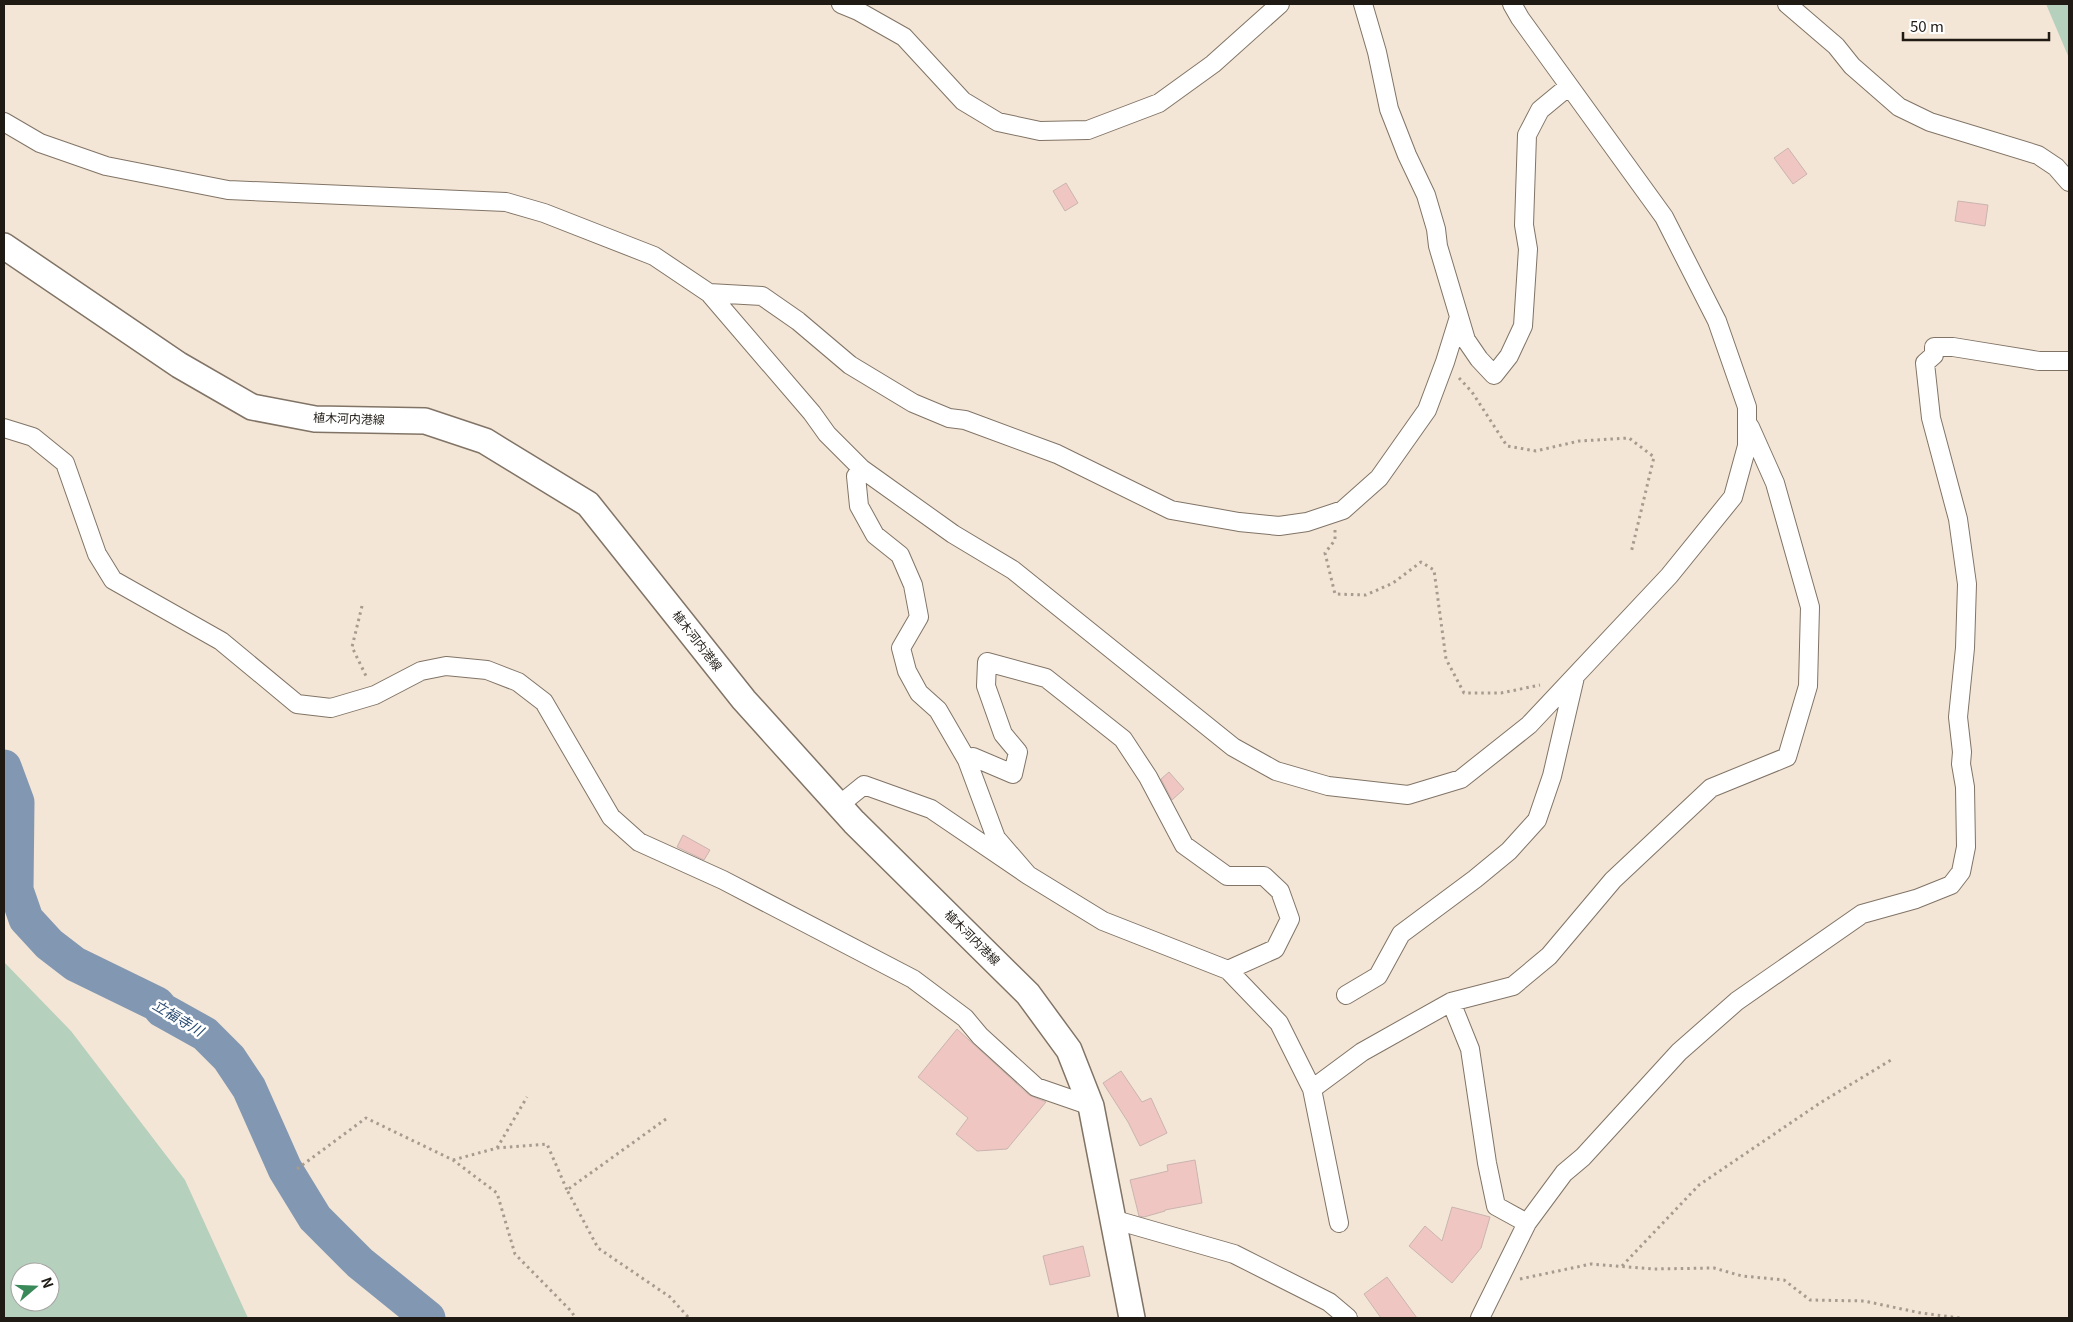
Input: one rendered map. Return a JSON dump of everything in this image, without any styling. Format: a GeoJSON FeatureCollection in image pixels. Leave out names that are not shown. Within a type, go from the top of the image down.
{"type":"FeatureCollection","features":[{"type":"Feature","properties":{"kind":"main road","name":"植木河内港線"},"geometry":{"type":"LineString","coordinates":[[4,246],[179,365],[252,408],[315,419],[425,422],[485,441],[588,504],[744,700],[838,806],[1028,994],[1069,1050],[1091,1106],[1132,1318]]}},
{"type":"Feature","properties":{"kind":"street"},"geometry":{"type":"LineString","coordinates":[[841,4],[858,11],[904,37],[964,101],[998,122],[1040,131],[1088,130],[1159,103],[1213,64],[1280,4]]}},
{"type":"Feature","properties":{"kind":"street"},"geometry":{"type":"LineString","coordinates":[[1363,4],[1377,52],[1389,109],[1407,155],[1426,195],[1436,228],[1438,246],[1466,340],[1479,359],[1494,375],[1509,356],[1523,326],[1528,249],[1524,226],[1527,135],[1540,110],[1569,86]]}},
{"type":"Feature","properties":{"kind":"street"},"geometry":{"type":"LineString","coordinates":[[4,122],[40,142],[106,166],[228,190],[506,202],[544,212],[654,256],[709,293],[812,413],[827,434],[862,469],[953,534],[1013,570],[1233,747],[1276,771],[1328,786],[1408,795],[1461,779],[1529,725],[1670,576],[1734,497],[1747,446],[1747,407],[1718,321],[1664,217],[1520,18],[1512,4]]}},
{"type":"Feature","properties":{"kind":"street"},"geometry":{"type":"LineString","coordinates":[[1787,4],[1836,46],[1852,66],[1899,108],[1930,122],[2038,155],[2063,170],[2069,182]]}},
{"type":"Feature","properties":{"kind":"street"},"geometry":{"type":"LineString","coordinates":[[709,293],[762,296],[798,321],[850,364],[913,403],[949,418],[965,420],[1057,454],[1171,510],[1239,522],[1279,526],[1307,522],[1343,510],[1379,478],[1426,410],[1445,362],[1459,318]]}},
{"type":"Feature","properties":{"kind":"street"},"geometry":{"type":"LineString","coordinates":[[1480,1318],[1526,1223],[1564,1173],[1583,1157],[1679,1052],[1737,1001],[1862,914],[1916,899],[1951,886],[1961,872],[1966,847],[1966,817],[1958,716],[1965,648],[1966,584],[1958,519],[1931,418],[1925,364],[1934,355],[1934,347],[1952,346],[2039,361],[2069,361]]}},
{"type":"Feature","properties":{"kind":"street"},"geometry":{"type":"LineString","coordinates":[[1312,1089],[1362,1052],[1451,1002],[1513,986],[1549,956],[1613,880],[1711,788],[1787,757],[1808,686],[1810,606],[1775,483],[1747,420]]}},
{"type":"Feature","properties":{"kind":"street"},"geometry":{"type":"LineString","coordinates":[[4,428],[33,437],[65,463],[96,554],[113,580],[221,641],[297,704],[331,708],[375,695],[421,671],[446,666],[487,670],[518,682],[544,702],[611,817],[638,842],[723,880],[912,979],[964,1018],[980,1036],[1036,1087],[1091,1106]]}},
{"type":"Feature","properties":{"kind":"street"},"geometry":{"type":"LineString","coordinates":[[862,469],[856,476],[860,506],[874,535],[900,555],[913,585],[918,617],[901,648],[907,671],[919,693],[938,710],[967,760],[996,838],[1028,875]]}},
{"type":"Feature","properties":{"kind":"street"},"geometry":{"type":"LineString","coordinates":[[967,760],[973,757],[1013,774],[1018,752],[1003,734],[986,686],[987,662],[1046,678],[1079,703],[1123,739],[1148,776],[1184,845],[1227,876],[1264,876],[1280,891],[1290,919],[1275,949],[1228,970]]}},
{"type":"Feature","properties":{"kind":"street"},"geometry":{"type":"LineString","coordinates":[[1346,995],[1378,976],[1401,934],[1509,851],[1537,820],[1552,776],[1575,676]]}},
{"type":"Feature","properties":{"kind":"street"},"geometry":{"type":"LineString","coordinates":[[838,806],[864,785],[931,809],[1028,875],[1103,921],[1228,970],[1279,1023],[1312,1089],[1339,1223]]}},
{"type":"Feature","properties":{"kind":"street"},"geometry":{"type":"LineString","coordinates":[[1451,1002],[1470,1049],[1487,1163],[1496,1206],[1526,1223]]}},
{"type":"Feature","properties":{"kind":"street"},"geometry":{"type":"LineString","coordinates":[[1112,1219],[1234,1254],[1329,1302],[1348,1318]]}},
{"type":"Feature","properties":{"kind":"path"},"geometry":{"type":"LineString","coordinates":[[1445,362],[1472,392],[1507,446],[1536,451],[1579,441],[1629,438],[1654,457],[1631,553]]}},
{"type":"Feature","properties":{"kind":"path"},"geometry":{"type":"LineString","coordinates":[[1336,512],[1335,540],[1325,553],[1336,594],[1366,595],[1393,582],[1421,562],[1434,570],[1446,659],[1464,693],[1501,693],[1575,676]]}},
{"type":"Feature","properties":{"kind":"path"},"geometry":{"type":"LineString","coordinates":[[362,606],[352,647],[375,695]]}},
{"type":"Feature","properties":{"kind":"path"},"geometry":{"type":"LineString","coordinates":[[1621,1267],[1699,1185],[1820,1103],[1891,1060]]}},
{"type":"Feature","properties":{"kind":"path"},"geometry":{"type":"LineString","coordinates":[[497,1148],[527,1096]]}},
{"type":"Feature","properties":{"kind":"path"},"geometry":{"type":"LineString","coordinates":[[297,1169],[366,1118],[453,1160],[497,1193],[515,1254],[572,1312],[575,1318]]}},
{"type":"Feature","properties":{"kind":"path"},"geometry":{"type":"LineString","coordinates":[[567,1190],[666,1119]]}},
{"type":"Feature","properties":{"kind":"path"},"geometry":{"type":"LineString","coordinates":[[453,1160],[497,1148],[547,1144],[567,1190],[598,1248],[670,1297],[689,1318]]}},
{"type":"Feature","properties":{"kind":"path"},"geometry":{"type":"LineString","coordinates":[[1497,1283],[1591,1264],[1653,1269],[1714,1268],[1742,1276],[1784,1280],[1810,1300],[1864,1301],[1921,1313],[1960,1318]]}},
{"type":"Feature","properties":{"kind":"green space"},"geometry":{"type":"Polygon","coordinates":[[[2046,4],[2069,4],[2069,58],[2046,4]]]}},
{"type":"Feature","properties":{"kind":"green space"},"geometry":{"type":"Polygon","coordinates":[[[4,962],[71,1031],[185,1180],[248,1318],[4,1318],[4,962]]]}},
{"type":"Feature","properties":{"kind":"building"},"geometry":{"type":"Polygon","coordinates":[[[1788,148],[1807,174],[1793,184],[1774,158],[1788,148]]]}},
{"type":"Feature","properties":{"kind":"building"},"geometry":{"type":"Polygon","coordinates":[[[1066,183],[1078,203],[1065,211],[1053,191],[1066,183]]]}},
{"type":"Feature","properties":{"kind":"building"},"geometry":{"type":"Polygon","coordinates":[[[1958,201],[1988,205],[1985,226],[1955,221],[1958,201]]]}},
{"type":"Feature","properties":{"kind":"building"},"geometry":{"type":"Polygon","coordinates":[[[1169,772],[1184,789],[1172,800],[1161,779],[1169,772]]]}},
{"type":"Feature","properties":{"kind":"building"},"geometry":{"type":"Polygon","coordinates":[[[683,835],[710,850],[704,860],[677,847],[683,835]]]}},
{"type":"Feature","properties":{"kind":"building"},"geometry":{"type":"Polygon","coordinates":[[[957,1029],[1029,1095],[1046,1102],[1007,1149],[977,1151],[956,1134],[968,1118],[918,1077],[957,1029]]]}},
{"type":"Feature","properties":{"kind":"building"},"geometry":{"type":"Polygon","coordinates":[[[1121,1071],[1142,1102],[1151,1098],[1167,1133],[1140,1146],[1128,1122],[1103,1083],[1121,1071]]]}},
{"type":"Feature","properties":{"kind":"building"},"geometry":{"type":"Polygon","coordinates":[[[1195,1160],[1202,1203],[1165,1210],[1144,1217],[1139,1216],[1130,1180],[1168,1171],[1167,1165],[1195,1160]]]}},
{"type":"Feature","properties":{"kind":"building"},"geometry":{"type":"Polygon","coordinates":[[[1452,1207],[1490,1217],[1481,1248],[1452,1283],[1409,1246],[1425,1226],[1442,1241],[1452,1207]]]}},
{"type":"Feature","properties":{"kind":"building"},"geometry":{"type":"Polygon","coordinates":[[[1083,1246],[1090,1276],[1050,1285],[1043,1256],[1083,1246]]]}},
{"type":"Feature","properties":{"kind":"building"},"geometry":{"type":"Polygon","coordinates":[[[1387,1277],[1417,1318],[1381,1318],[1364,1294],[1387,1277]]]}},
{"type":"Feature","properties":{"kind":"waterway","name":"立福寺川"},"geometry":{"type":"LineString","coordinates":[[4,767],[17,802],[16,890],[26,919],[49,944],[75,964],[157,1004],[162,1010],[205,1034],[229,1058],[249,1088],[285,1169],[315,1218],[360,1263],[428,1318]]}}]}
